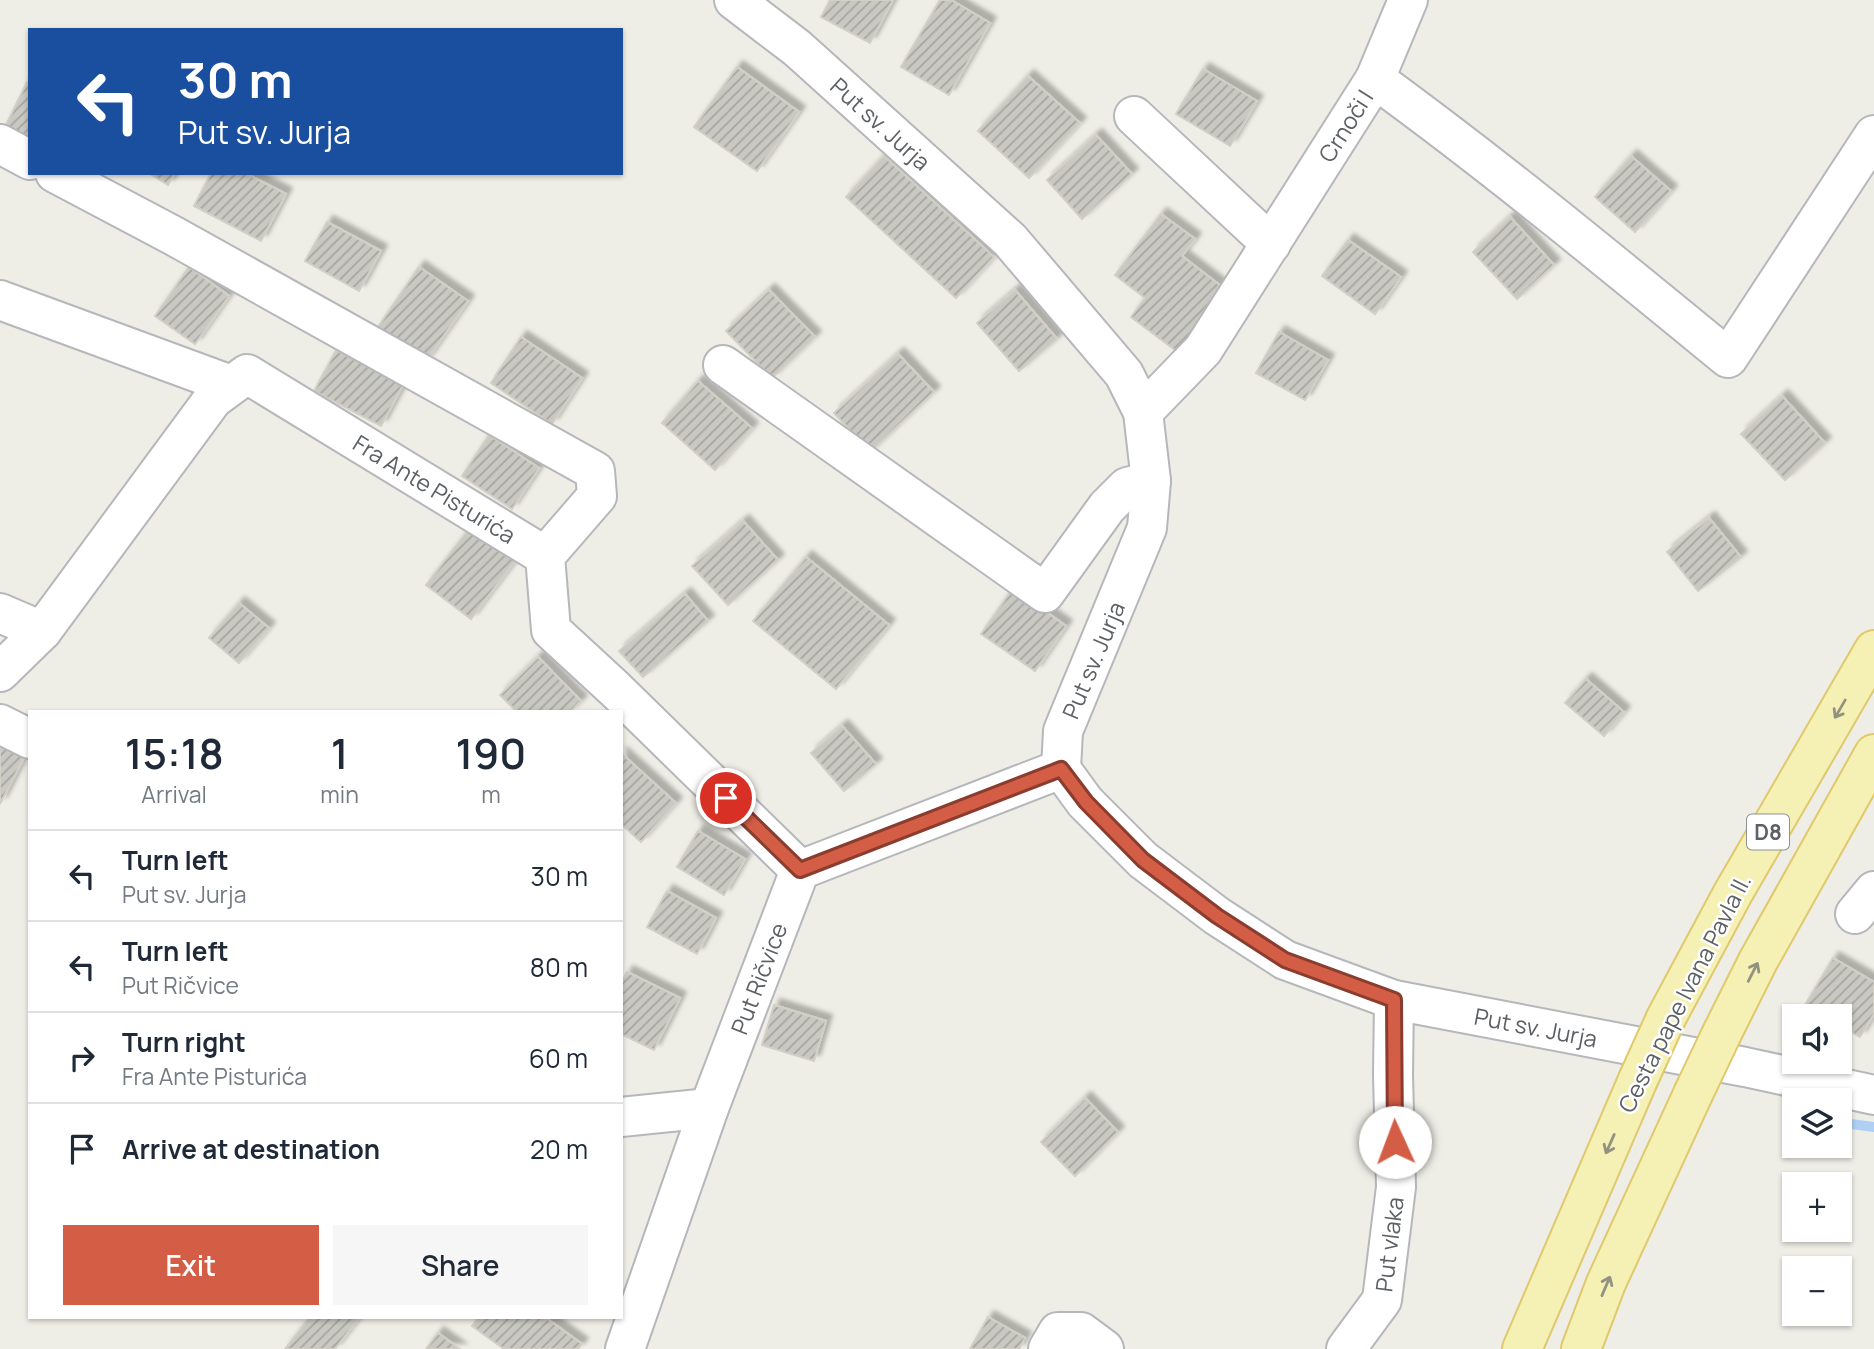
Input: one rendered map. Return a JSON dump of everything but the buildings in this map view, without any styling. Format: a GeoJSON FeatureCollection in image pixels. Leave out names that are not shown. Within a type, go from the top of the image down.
{"type":"FeatureCollection","features":[{"type":"Feature","properties":{"kind":"main road","name":"Cesta pape Ivana Pavla II."},"geometry":{"type":"LineString","coordinates":[[1522,1349],[1667,1018],[1732,893],[1874,650]]}},
{"type":"Feature","properties":{"kind":"main road","name":"D8"},"geometry":{"type":"LineString","coordinates":[[1581,1349],[1606,1283],[1722,1032],[1758,961],[1874,754]]}},
{"type":"Feature","properties":{"kind":"street","name":"Put sv. Jurja"},"geometry":{"type":"LineString","coordinates":[[734,0],[797,48],[1010,240],[1124,374],[1143,412],[1151,481],[1147,528],[1063,732],[1061,769],[1086,802],[1143,860],[1217,916],[1285,960],[1394,1000],[1745,1067],[1874,1096]]}},
{"type":"Feature","properties":{"kind":"street","name":"Crnoči l"},"geometry":{"type":"LineString","coordinates":[[1143,412],[1203,350],[1375,79],[1408,0]]}},
{"type":"Feature","properties":{"kind":"street"},"geometry":{"type":"LineString","coordinates":[[1375,79],[1518,187],[1728,358],[1874,135]]}},
{"type":"Feature","properties":{"kind":"street"},"geometry":{"type":"LineString","coordinates":[[1134,116],[1270,244]]}},
{"type":"Feature","properties":{"kind":"street"},"geometry":{"type":"LineString","coordinates":[[0,144],[28,159]]}},
{"type":"Feature","properties":{"kind":"street"},"geometry":{"type":"LineString","coordinates":[[59,175],[235,269],[596,471],[597,496],[545,556],[551,630],[607,701]]}},
{"type":"Feature","properties":{"kind":"street"},"geometry":{"type":"LineString","coordinates":[[0,300],[231,385]]}},
{"type":"Feature","properties":{"kind":"street"},"geometry":{"type":"LineString","coordinates":[[723,365],[1045,593],[1107,507],[1127,487],[1151,481]]}},
{"type":"Feature","properties":{"kind":"street","name":"Fra Ante Pisturića"},"geometry":{"type":"LineString","coordinates":[[231,385],[247,373],[545,556]]}},
{"type":"Feature","properties":{"kind":"street"},"geometry":{"type":"LineString","coordinates":[[0,671],[41,631],[213,399],[231,385]]}},
{"type":"Feature","properties":{"kind":"street"},"geometry":{"type":"LineString","coordinates":[[0,612],[41,631]]}},
{"type":"Feature","properties":{"kind":"street"},"geometry":{"type":"LineString","coordinates":[[623,715],[800,870],[1061,769]]}},
{"type":"Feature","properties":{"kind":"street"},"geometry":{"type":"LineString","coordinates":[[0,724],[28,738]]}},
{"type":"Feature","properties":{"kind":"street","name":"Put Ričvice"},"geometry":{"type":"LineString","coordinates":[[625,1349],[709,1108],[800,870]]}},
{"type":"Feature","properties":{"kind":"street","name":"Put vlaka"},"geometry":{"type":"LineString","coordinates":[[1346,1349],[1382,1300],[1396,1187],[1394,1000]]}},
{"type":"Feature","properties":{"kind":"street"},"geometry":{"type":"LineString","coordinates":[[623,1117],[709,1108]]}},
{"type":"Feature","properties":{"kind":"street"},"geometry":{"type":"LineString","coordinates":[[1048,1349],[1058,1332],[1080,1332],[1104,1349]]}},
{"type":"Feature","properties":{"kind":"waterway"},"geometry":{"type":"LineString","coordinates":[[1852,1124],[1874,1127]]}},
{"type":"Feature","properties":{"kind":"route"},"geometry":{"type":"LineString","coordinates":[[726,798],[800,870],[1061,769],[1086,802],[1143,860],[1217,916],[1285,960],[1394,1000],[1395,1142]]}}]}
